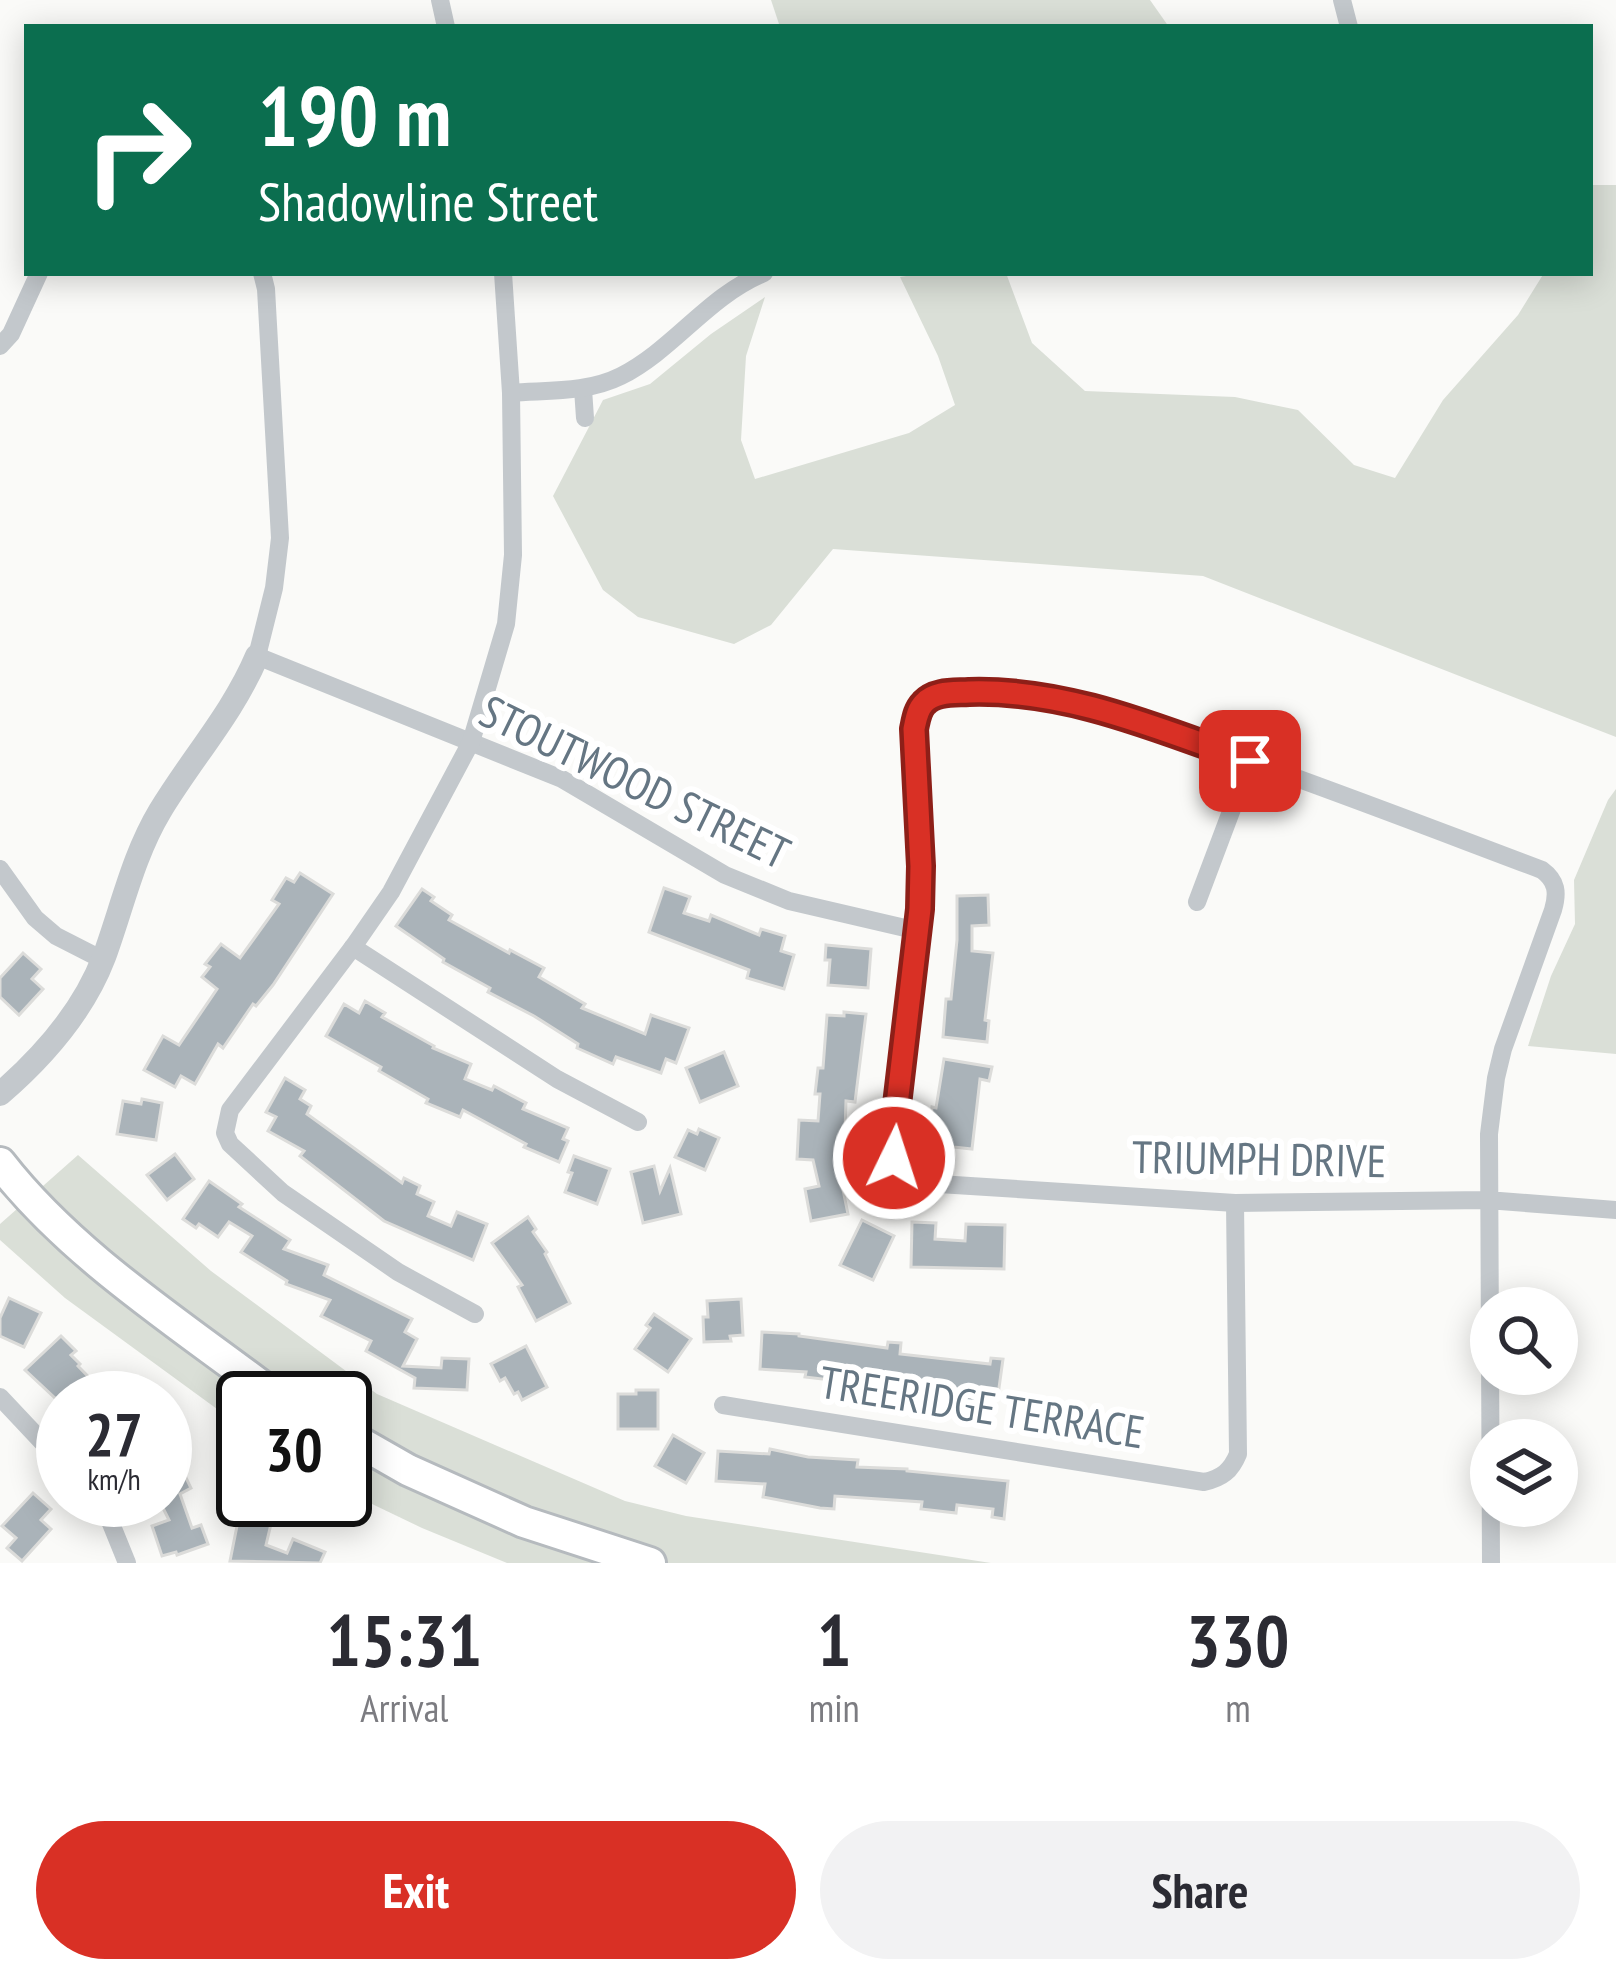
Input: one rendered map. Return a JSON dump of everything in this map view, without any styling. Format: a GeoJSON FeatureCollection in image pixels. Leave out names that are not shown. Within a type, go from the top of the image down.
{"type":"FeatureCollection","features":[{"type":"Feature","properties":{"kind":"main road"},"geometry":{"type":"LineString","coordinates":[[0,1163],[74,1240],[241,1371]]}},
{"type":"Feature","properties":{"kind":"main road"},"geometry":{"type":"LineString","coordinates":[[372,1449],[503,1513],[650,1563]]}},
{"type":"Feature","properties":{"kind":"street"},"geometry":{"type":"LineString","coordinates":[[0,346],[11,334],[38,276]]}},
{"type":"Feature","properties":{"kind":"street"},"geometry":{"type":"LineString","coordinates":[[0,1094],[34,1065],[83,1001],[103,960],[145,841],[235,702],[257,656],[274,589],[280,538],[262,276]]}},
{"type":"Feature","properties":{"kind":"street"},"geometry":{"type":"LineString","coordinates":[[475,1314],[398,1272],[283,1193],[230,1144],[225,1133],[230,1110],[391,892],[471,742],[506,624],[513,555],[511,393],[502,276]]}},
{"type":"Feature","properties":{"kind":"street"},"geometry":{"type":"LineString","coordinates":[[511,393],[583,388],[619,377],[708,307],[759,276]]}},
{"type":"Feature","properties":{"kind":"street"},"geometry":{"type":"LineString","coordinates":[[583,388],[585,418]]}},
{"type":"Feature","properties":{"kind":"street","name":"STOUTWOOD STREET"},"geometry":{"type":"LineString","coordinates":[[257,656],[562,779],[724,875],[789,901],[918,932]]}},
{"type":"Feature","properties":{"kind":"street"},"geometry":{"type":"LineString","coordinates":[[918,932],[921,866],[914,729],[923,703],[942,693],[1016,693],[1094,707],[1542,870],[1557,887],[1553,910],[1496,1078],[1489,1134],[1491,1563]]}},
{"type":"Feature","properties":{"kind":"street"},"geometry":{"type":"LineString","coordinates":[[1196,902],[1250,761]]}},
{"type":"Feature","properties":{"kind":"street"},"geometry":{"type":"LineString","coordinates":[[0,869],[35,918],[56,937],[103,960]]}},
{"type":"Feature","properties":{"kind":"street","name":"TRIUMPH DRIVE"},"geometry":{"type":"LineString","coordinates":[[918,932],[892,1147],[903,1173],[923,1183],[1235,1203],[1487,1200],[1616,1210]]}},
{"type":"Feature","properties":{"kind":"street"},"geometry":{"type":"LineString","coordinates":[[353,947],[557,1079],[638,1122]]}},
{"type":"Feature","properties":{"kind":"street","name":"TREERIDGE TERRACE"},"geometry":{"type":"LineString","coordinates":[[723,1405],[1204,1482],[1227,1473],[1238,1454],[1235,1203]]}},
{"type":"Feature","properties":{"kind":"street"},"geometry":{"type":"LineString","coordinates":[[0,1397],[36,1435]]}},
{"type":"Feature","properties":{"kind":"street"},"geometry":{"type":"LineString","coordinates":[[112,1527],[127,1563]]}},
{"type":"Feature","properties":{"kind":"shaded area"},"geometry":{"type":"Polygon","coordinates":[[[771,0],[1150,0],[1167,24],[779,24],[771,0]]]}},
{"type":"Feature","properties":{"kind":"shaded area"},"geometry":{"type":"Polygon","coordinates":[[[1593,185],[1616,185],[1616,737],[1203,576],[833,549],[771,625],[734,644],[638,617],[603,590],[553,496],[603,400],[650,384],[765,297],[746,356],[741,440],[755,479],[909,433],[955,405],[938,356],[900,277],[1007,276],[1032,343],[1085,391],[1235,397],[1298,410],[1354,465],[1395,478],[1443,400],[1518,315],[1542,276],[1593,276],[1593,185]]]}},
{"type":"Feature","properties":{"kind":"shaded area"},"geometry":{"type":"Polygon","coordinates":[[[1616,789],[1616,1054],[1528,1046],[1551,976],[1575,924],[1574,880],[1616,789]]]}},
{"type":"Feature","properties":{"kind":"shaded area"},"geometry":{"type":"Polygon","coordinates":[[[78,1155],[211,1271],[346,1371],[216,1371],[216,1408],[192,1391],[192,1371],[165,1371],[65,1298],[0,1240],[0,1224],[78,1155]]]}},
{"type":"Feature","properties":{"kind":"shaded area"},"geometry":{"type":"Polygon","coordinates":[[[372,1390],[625,1501],[686,1516],[991,1563],[507,1563],[372,1504],[372,1390]]]}},
{"type":"Feature","properties":{"kind":"building"},"geometry":{"type":"Polygon","coordinates":[[[300,873],[333,894],[273,985],[253,1004],[223,1048],[218,1044],[195,1084],[181,1076],[175,1087],[144,1070],[163,1036],[179,1045],[217,989],[202,977],[210,967],[205,964],[221,944],[240,958],[279,904],[272,900],[286,878],[294,882],[300,873]]]}},
{"type":"Feature","properties":{"kind":"building"},"geometry":{"type":"Polygon","coordinates":[[[664,888],[690,897],[684,913],[709,921],[711,915],[759,935],[761,929],[785,936],[781,951],[794,955],[784,989],[747,978],[749,970],[649,932],[664,888]]]}},
{"type":"Feature","properties":{"kind":"building"},"geometry":{"type":"Polygon","coordinates":[[[422,889],[452,915],[449,920],[544,968],[539,977],[585,1004],[582,1008],[645,1034],[651,1015],[689,1028],[676,1063],[666,1059],[661,1073],[616,1057],[613,1064],[577,1048],[578,1044],[443,962],[396,926],[422,889]]]}},
{"type":"Feature","properties":{"kind":"building"},"geometry":{"type":"Polygon","coordinates":[[[988,895],[989,925],[972,926],[972,951],[993,953],[987,1042],[943,1037],[957,940],[957,896],[988,895]]]}},
{"type":"Feature","properties":{"kind":"building"},"geometry":{"type":"Polygon","coordinates":[[[826,945],[871,949],[868,988],[828,985],[826,945]]]}},
{"type":"Feature","properties":{"kind":"building"},"geometry":{"type":"Polygon","coordinates":[[[23,953],[41,969],[32,979],[43,989],[19,1015],[0,997],[0,978],[23,953]]]}},
{"type":"Feature","properties":{"kind":"building"},"geometry":{"type":"Polygon","coordinates":[[[365,1001],[433,1048],[471,1064],[465,1079],[492,1090],[494,1086],[526,1103],[523,1109],[568,1128],[559,1162],[463,1110],[460,1117],[426,1103],[428,1099],[379,1071],[381,1067],[326,1036],[344,1004],[359,1013],[365,1001]]]}},
{"type":"Feature","properties":{"kind":"building"},"geometry":{"type":"Polygon","coordinates":[[[844,1012],[866,1014],[855,1102],[846,1101],[844,1161],[837,1161],[848,1214],[811,1221],[805,1189],[819,1186],[813,1160],[797,1159],[799,1120],[818,1121],[820,1094],[815,1094],[818,1068],[823,1068],[827,1015],[844,1016],[844,1012]]]}},
{"type":"Feature","properties":{"kind":"building"},"geometry":{"type":"Polygon","coordinates":[[[724,1052],[738,1086],[700,1102],[686,1068],[724,1052]]]}},
{"type":"Feature","properties":{"kind":"building"},"geometry":{"type":"Polygon","coordinates":[[[944,1059],[992,1067],[989,1081],[980,1079],[972,1149],[944,1146],[945,1130],[930,1129],[944,1059]]]}},
{"type":"Feature","properties":{"kind":"building"},"geometry":{"type":"Polygon","coordinates":[[[285,1078],[305,1090],[300,1099],[311,1106],[307,1114],[402,1183],[404,1178],[420,1186],[417,1194],[434,1202],[428,1216],[451,1226],[457,1212],[487,1224],[473,1260],[384,1221],[300,1156],[304,1151],[268,1131],[276,1117],[266,1112],[285,1078]]]}},
{"type":"Feature","properties":{"kind":"building"},"geometry":{"type":"Polygon","coordinates":[[[142,1099],[162,1103],[156,1140],[117,1134],[123,1101],[141,1104],[142,1099]]]}},
{"type":"Feature","properties":{"kind":"building"},"geometry":{"type":"Polygon","coordinates":[[[699,1129],[719,1138],[705,1170],[675,1157],[688,1130],[697,1134],[699,1129]]]}},
{"type":"Feature","properties":{"kind":"building"},"geometry":{"type":"Polygon","coordinates":[[[175,1154],[194,1179],[167,1200],[147,1175],[175,1154]]]}},
{"type":"Feature","properties":{"kind":"building"},"geometry":{"type":"Polygon","coordinates":[[[574,1156],[610,1169],[597,1204],[565,1192],[574,1156]]]}},
{"type":"Feature","properties":{"kind":"building"},"geometry":{"type":"Polygon","coordinates":[[[654,1166],[660,1191],[670,1168],[681,1214],[643,1223],[631,1172],[654,1166]]]}},
{"type":"Feature","properties":{"kind":"building"},"geometry":{"type":"Polygon","coordinates":[[[209,1181],[290,1240],[284,1249],[328,1265],[324,1275],[412,1319],[405,1332],[417,1339],[403,1366],[441,1368],[442,1358],[469,1359],[467,1390],[414,1388],[415,1378],[366,1351],[371,1341],[321,1316],[330,1300],[286,1284],[241,1252],[252,1236],[229,1222],[218,1237],[183,1219],[209,1181]]]}},
{"type":"Feature","properties":{"kind":"building"},"geometry":{"type":"Polygon","coordinates":[[[528,1217],[570,1303],[536,1321],[518,1287],[522,1285],[492,1243],[528,1217]]]}},
{"type":"Feature","properties":{"kind":"building"},"geometry":{"type":"Polygon","coordinates":[[[862,1220],[894,1236],[873,1280],[840,1265],[862,1220]]]}},
{"type":"Feature","properties":{"kind":"building"},"geometry":{"type":"Polygon","coordinates":[[[912,1222],[936,1223],[935,1239],[965,1241],[966,1224],[1005,1225],[1004,1269],[911,1267],[912,1222]]]}},
{"type":"Feature","properties":{"kind":"building"},"geometry":{"type":"Polygon","coordinates":[[[9,1298],[41,1313],[24,1347],[0,1336],[0,1318],[9,1298]]]}},
{"type":"Feature","properties":{"kind":"building"},"geometry":{"type":"Polygon","coordinates":[[[741,1299],[743,1335],[730,1336],[731,1341],[704,1342],[707,1301],[741,1299]]]}},
{"type":"Feature","properties":{"kind":"building"},"geometry":{"type":"Polygon","coordinates":[[[654,1314],[691,1339],[668,1372],[635,1349],[654,1314]]]}},
{"type":"Feature","properties":{"kind":"building"},"geometry":{"type":"Polygon","coordinates":[[[762,1332],[887,1348],[888,1342],[901,1343],[900,1354],[990,1364],[991,1358],[1003,1359],[998,1395],[982,1393],[980,1406],[907,1394],[907,1389],[805,1377],[806,1372],[760,1369],[762,1332]]]}},
{"type":"Feature","properties":{"kind":"building"},"geometry":{"type":"Polygon","coordinates":[[[61,1336],[76,1351],[71,1355],[83,1371],[36,1371],[36,1380],[25,1370],[61,1336]]]}},
{"type":"Feature","properties":{"kind":"building"},"geometry":{"type":"Polygon","coordinates":[[[526,1346],[547,1387],[522,1400],[505,1378],[500,1381],[491,1364],[526,1346]]]}},
{"type":"Feature","properties":{"kind":"building"},"geometry":{"type":"Polygon","coordinates":[[[636,1390],[658,1390],[658,1429],[618,1429],[618,1394],[636,1394],[636,1390]]]}},
{"type":"Feature","properties":{"kind":"building"},"geometry":{"type":"Polygon","coordinates":[[[673,1435],[704,1453],[686,1483],[655,1466],[673,1435]]]}},
{"type":"Feature","properties":{"kind":"building"},"geometry":{"type":"Polygon","coordinates":[[[770,1449],[858,1460],[857,1467],[1008,1481],[1004,1519],[992,1517],[993,1509],[957,1505],[956,1513],[921,1509],[922,1502],[835,1496],[834,1509],[820,1508],[763,1497],[765,1484],[716,1481],[718,1451],[769,1454],[770,1449]]]}},
{"type":"Feature","properties":{"kind":"building"},"geometry":{"type":"Polygon","coordinates":[[[33,1493],[36,1527],[51,1529],[22,1561],[7,1548],[16,1538],[2,1526],[33,1493]]]}},
{"type":"Feature","properties":{"kind":"building"},"geometry":{"type":"Polygon","coordinates":[[[201,1525],[208,1544],[162,1556],[152,1527],[201,1525]]]}},
{"type":"Feature","properties":{"kind":"building"},"geometry":{"type":"Polygon","coordinates":[[[237,1527],[270,1527],[266,1545],[287,1553],[293,1539],[325,1552],[320,1563],[230,1561],[237,1527]]]}},
{"type":"Feature","properties":{"kind":"route"},"geometry":{"type":"LineString","coordinates":[[894,1158],[920,909],[914,729],[923,703],[942,693],[1016,693],[1055,699],[1094,707],[1250,761]]}}]}
